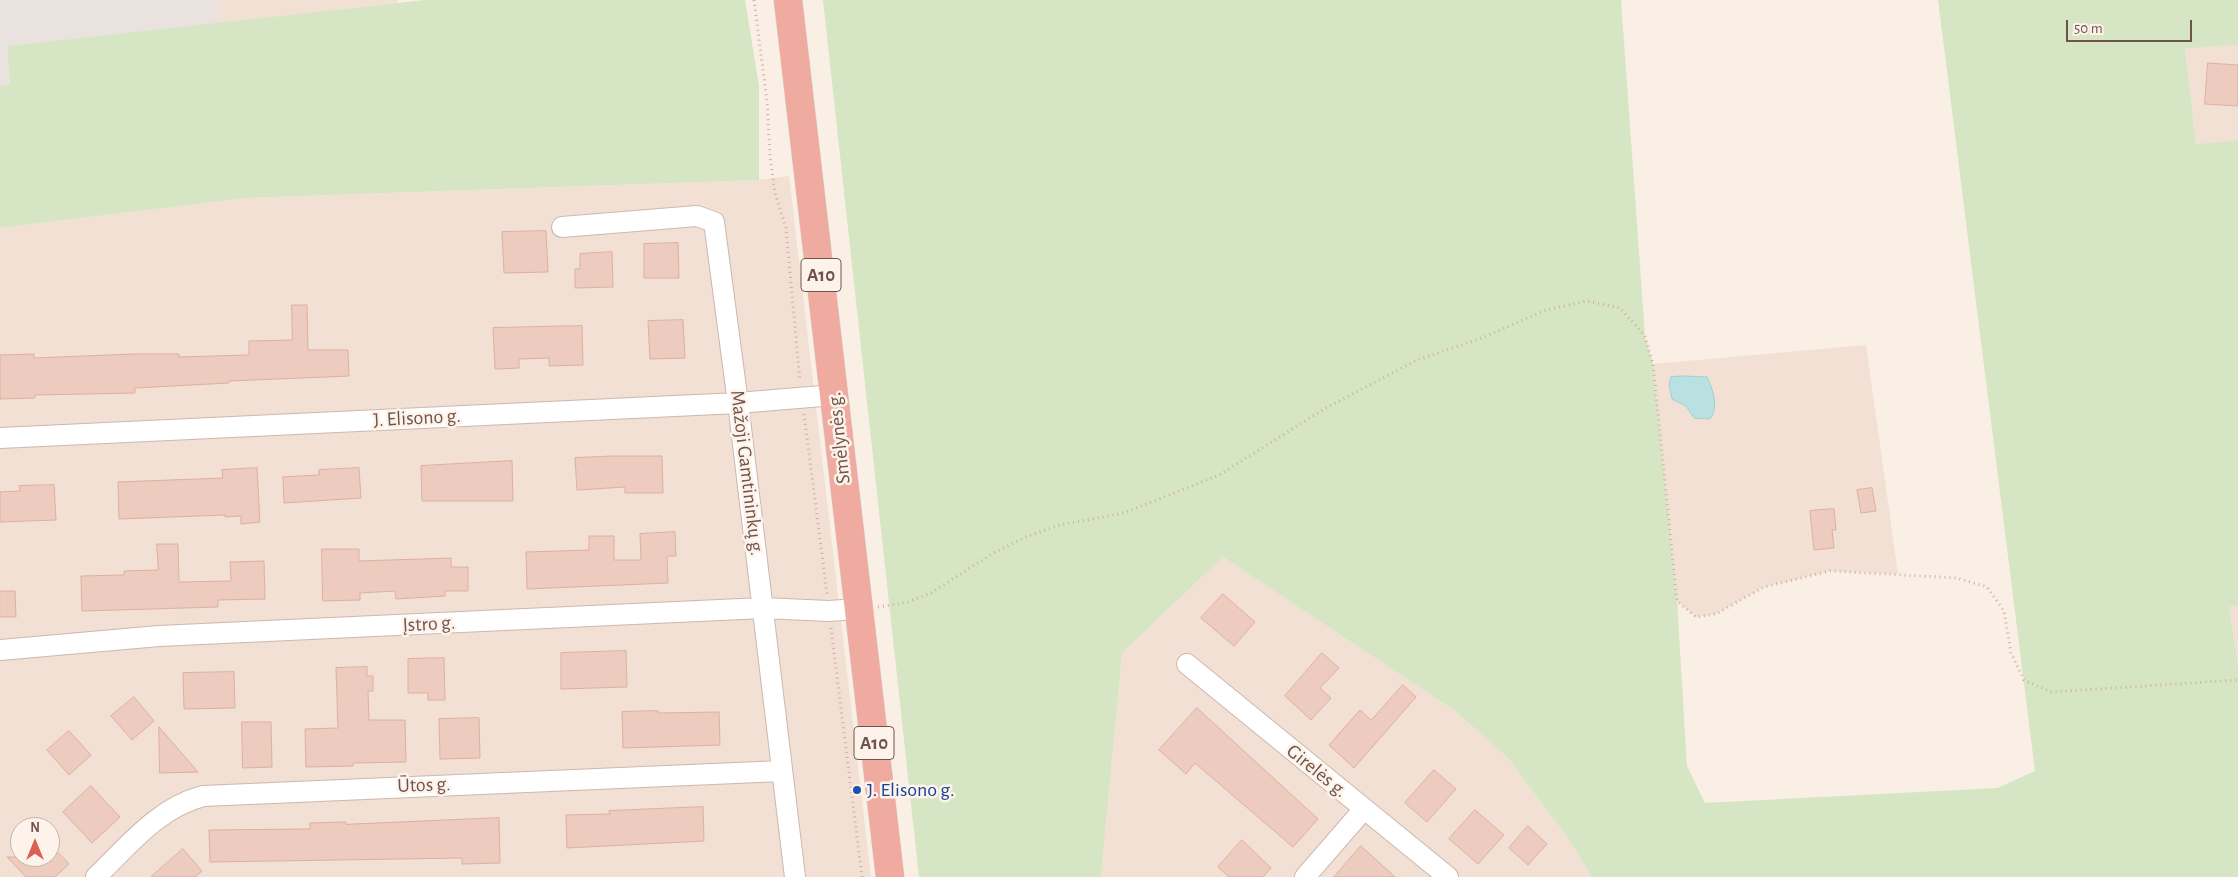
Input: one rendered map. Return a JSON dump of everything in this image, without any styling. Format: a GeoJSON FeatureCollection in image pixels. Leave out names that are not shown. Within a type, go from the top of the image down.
{"type":"FeatureCollection","features":[{"type":"Feature","properties":{"kind":"highway","name":"Smėlynės g."},"geometry":{"type":"LineString","coordinates":[[788,0],[890,877]]}},
{"type":"Feature","properties":{"kind":"street","name":"Mažoji Gamtininkų g."},"geometry":{"type":"LineString","coordinates":[[562,227],[697,216],[714,222],[738,403],[795,877]]}},
{"type":"Feature","properties":{"kind":"street","name":"J. Elisono g."},"geometry":{"type":"LineString","coordinates":[[0,438],[738,403],[834,395]]}},
{"type":"Feature","properties":{"kind":"street","name":"Įstro g."},"geometry":{"type":"LineString","coordinates":[[0,650],[159,636],[763,608],[829,611],[858,609]]}},
{"type":"Feature","properties":{"kind":"street","name":"Girelės g."},"geometry":{"type":"LineString","coordinates":[[1186,664],[1448,877]]}},
{"type":"Feature","properties":{"kind":"street","name":"Ūtos g."},"geometry":{"type":"LineString","coordinates":[[96,877],[158,817],[186,800],[203,796],[782,771]]}},
{"type":"Feature","properties":{"kind":"street"},"geometry":{"type":"LineString","coordinates":[[1306,877],[1364,809]]}},
{"type":"Feature","properties":{"kind":"path"},"geometry":{"type":"LineString","coordinates":[[754,0],[767,101],[770,156],[775,193],[786,228],[802,398],[862,877]]}},
{"type":"Feature","properties":{"kind":"path"},"geometry":{"type":"LineString","coordinates":[[858,609],[899,603],[932,593],[994,552],[1026,536],[1059,525],[1124,513],[1219,475],[1326,408],[1418,360],[1482,338],[1546,310],[1587,301],[1620,308],[1645,336],[1653,364],[1676,601],[1696,617],[1716,614],[1764,588],[1830,571],[1958,578],[1987,587],[2004,611],[2011,652],[2024,680],[2052,692],[2238,680]]}},
{"type":"Feature","properties":{"kind":"shaded area"},"geometry":{"type":"Polygon","coordinates":[[[0,0],[217,0],[220,23],[7,46],[10,86],[0,86],[0,0]]]}},
{"type":"Feature","properties":{"kind":"shaded area"},"geometry":{"type":"Polygon","coordinates":[[[217,0],[397,0],[397,3],[220,23],[217,0]]]}},
{"type":"Feature","properties":{"kind":"shaded area"},"geometry":{"type":"Polygon","coordinates":[[[2238,45],[2238,140],[2196,144],[2185,47],[2238,45]]]}},
{"type":"Feature","properties":{"kind":"shaded area"},"geometry":{"type":"Polygon","coordinates":[[[789,176],[871,877],[0,877],[0,228],[245,198],[759,180],[789,176]]]}},
{"type":"Feature","properties":{"kind":"shaded area"},"geometry":{"type":"Polygon","coordinates":[[[1866,345],[1898,574],[1830,571],[1764,587],[1716,614],[1696,617],[1677,601],[1653,364],[1866,345]]]}},
{"type":"Feature","properties":{"kind":"shaded area"},"geometry":{"type":"Polygon","coordinates":[[[1223,557],[1455,711],[1508,758],[1570,841],[1592,877],[1101,877],[1122,653],[1223,557]]]}},
{"type":"Feature","properties":{"kind":"shaded area"},"geometry":{"type":"Polygon","coordinates":[[[2238,606],[2238,665],[2229,607],[2238,606]]]}},
{"type":"Feature","properties":{"kind":"green space"},"geometry":{"type":"Polygon","coordinates":[[[425,0],[745,0],[759,86],[759,180],[245,198],[0,228],[0,86],[10,85],[7,46],[425,0]]]}},
{"type":"Feature","properties":{"kind":"green space"},"geometry":{"type":"Polygon","coordinates":[[[823,0],[1621,0],[1645,336],[1653,364],[1677,601],[1687,766],[1705,803],[1997,788],[2035,771],[1938,0],[2238,0],[2238,45],[2185,48],[2196,144],[2238,140],[2238,606],[2229,607],[2238,665],[2238,877],[1592,877],[1570,841],[1508,758],[1455,711],[1223,557],[1122,653],[1101,877],[919,877],[823,0]]]}},
{"type":"Feature","properties":{"kind":"water"},"geometry":{"type":"Polygon","coordinates":[[[1671,377],[1707,377],[1715,404],[1713,415],[1710,419],[1694,418],[1686,406],[1672,399],[1669,384],[1671,377]]]}},
{"type":"Feature","properties":{"kind":"building"},"geometry":{"type":"Polygon","coordinates":[[[2208,63],[2238,65],[2238,106],[2205,104],[2208,63]]]}},
{"type":"Feature","properties":{"kind":"building"},"geometry":{"type":"Polygon","coordinates":[[[546,231],[548,272],[504,273],[502,232],[546,231]]]}},
{"type":"Feature","properties":{"kind":"building"},"geometry":{"type":"Polygon","coordinates":[[[678,243],[679,278],[644,278],[644,244],[678,243]]]}},
{"type":"Feature","properties":{"kind":"building"},"geometry":{"type":"Polygon","coordinates":[[[612,252],[613,287],[575,288],[575,269],[580,269],[580,254],[612,252]]]}},
{"type":"Feature","properties":{"kind":"building"},"geometry":{"type":"Polygon","coordinates":[[[292,305],[307,305],[308,350],[348,350],[349,376],[229,381],[229,383],[135,388],[135,393],[35,395],[35,398],[0,399],[0,355],[34,354],[34,358],[134,354],[179,354],[179,357],[249,355],[249,341],[292,340],[292,305]]]}},
{"type":"Feature","properties":{"kind":"building"},"geometry":{"type":"Polygon","coordinates":[[[683,320],[685,358],[650,359],[648,321],[683,320]]]}},
{"type":"Feature","properties":{"kind":"building"},"geometry":{"type":"Polygon","coordinates":[[[582,326],[583,365],[549,366],[549,358],[519,359],[519,368],[495,369],[493,328],[582,326]]]}},
{"type":"Feature","properties":{"kind":"building"},"geometry":{"type":"Polygon","coordinates":[[[662,456],[663,493],[625,493],[625,487],[577,490],[575,458],[662,456]]]}},
{"type":"Feature","properties":{"kind":"building"},"geometry":{"type":"Polygon","coordinates":[[[512,461],[513,501],[422,501],[421,466],[512,461]]]}},
{"type":"Feature","properties":{"kind":"building"},"geometry":{"type":"Polygon","coordinates":[[[257,468],[260,522],[241,524],[241,516],[225,517],[225,515],[119,519],[118,482],[223,478],[222,470],[257,468]]]}},
{"type":"Feature","properties":{"kind":"building"},"geometry":{"type":"Polygon","coordinates":[[[359,468],[361,498],[284,503],[283,477],[319,475],[319,470],[359,468]]]}},
{"type":"Feature","properties":{"kind":"building"},"geometry":{"type":"Polygon","coordinates":[[[54,485],[56,520],[0,522],[0,492],[20,491],[19,486],[54,485]]]}},
{"type":"Feature","properties":{"kind":"building"},"geometry":{"type":"Polygon","coordinates":[[[1872,488],[1876,511],[1861,513],[1857,490],[1872,488]]]}},
{"type":"Feature","properties":{"kind":"building"},"geometry":{"type":"Polygon","coordinates":[[[1834,509],[1836,530],[1832,530],[1834,548],[1814,550],[1810,511],[1834,509]]]}},
{"type":"Feature","properties":{"kind":"building"},"geometry":{"type":"Polygon","coordinates":[[[675,532],[676,556],[667,556],[668,583],[527,589],[526,552],[589,550],[589,536],[614,536],[614,560],[641,560],[640,534],[675,532]]]}},
{"type":"Feature","properties":{"kind":"building"},"geometry":{"type":"Polygon","coordinates":[[[157,544],[178,544],[179,582],[231,581],[230,562],[264,561],[265,599],[218,600],[218,607],[82,611],[81,576],[124,575],[124,571],[158,570],[157,544]]]}},
{"type":"Feature","properties":{"kind":"building"},"geometry":{"type":"Polygon","coordinates":[[[322,549],[359,549],[359,561],[451,558],[451,567],[468,567],[468,591],[445,591],[445,596],[396,599],[395,591],[360,593],[360,600],[323,601],[322,549]]]}},
{"type":"Feature","properties":{"kind":"building"},"geometry":{"type":"Polygon","coordinates":[[[0,591],[15,591],[16,617],[0,617],[0,591]]]}},
{"type":"Feature","properties":{"kind":"building"},"geometry":{"type":"Polygon","coordinates":[[[1223,594],[1255,622],[1234,646],[1201,618],[1223,594]]]}},
{"type":"Feature","properties":{"kind":"building"},"geometry":{"type":"Polygon","coordinates":[[[626,651],[627,687],[561,689],[561,653],[626,651]]]}},
{"type":"Feature","properties":{"kind":"building"},"geometry":{"type":"Polygon","coordinates":[[[1322,653],[1339,668],[1320,688],[1331,698],[1311,720],[1285,696],[1322,653]]]}},
{"type":"Feature","properties":{"kind":"building"},"geometry":{"type":"Polygon","coordinates":[[[444,658],[445,700],[428,700],[428,693],[408,693],[408,659],[444,658]]]}},
{"type":"Feature","properties":{"kind":"building"},"geometry":{"type":"Polygon","coordinates":[[[367,667],[367,676],[373,676],[373,691],[368,691],[369,720],[405,720],[406,762],[353,763],[353,766],[306,767],[305,729],[338,728],[336,668],[367,667]]]}},
{"type":"Feature","properties":{"kind":"building"},"geometry":{"type":"Polygon","coordinates":[[[234,672],[235,708],[184,709],[183,673],[234,672]]]}},
{"type":"Feature","properties":{"kind":"building"},"geometry":{"type":"Polygon","coordinates":[[[1403,685],[1416,697],[1354,768],[1329,745],[1360,710],[1371,720],[1403,685]]]}},
{"type":"Feature","properties":{"kind":"building"},"geometry":{"type":"Polygon","coordinates":[[[134,697],[154,721],[132,740],[111,716],[134,697]]]}},
{"type":"Feature","properties":{"kind":"building"},"geometry":{"type":"Polygon","coordinates":[[[1197,708],[1318,819],[1293,847],[1195,763],[1186,774],[1159,750],[1197,708]]]}},
{"type":"Feature","properties":{"kind":"building"},"geometry":{"type":"Polygon","coordinates":[[[658,711],[658,713],[719,712],[720,745],[623,748],[622,712],[658,711]]]}},
{"type":"Feature","properties":{"kind":"building"},"geometry":{"type":"Polygon","coordinates":[[[479,718],[480,758],[440,759],[439,719],[479,718]]]}},
{"type":"Feature","properties":{"kind":"building"},"geometry":{"type":"Polygon","coordinates":[[[242,722],[271,722],[272,767],[243,768],[242,722]]]}},
{"type":"Feature","properties":{"kind":"building"},"geometry":{"type":"Polygon","coordinates":[[[159,727],[198,772],[160,773],[159,727]]]}},
{"type":"Feature","properties":{"kind":"building"},"geometry":{"type":"Polygon","coordinates":[[[69,731],[91,755],[69,775],[47,750],[69,731]]]}},
{"type":"Feature","properties":{"kind":"building"},"geometry":{"type":"Polygon","coordinates":[[[1434,770],[1456,789],[1427,822],[1405,803],[1434,770]]]}},
{"type":"Feature","properties":{"kind":"building"},"geometry":{"type":"Polygon","coordinates":[[[91,786],[120,817],[92,843],[63,812],[91,786]]]}},
{"type":"Feature","properties":{"kind":"building"},"geometry":{"type":"Polygon","coordinates":[[[703,807],[704,841],[567,848],[566,815],[610,814],[609,811],[703,807]]]}},
{"type":"Feature","properties":{"kind":"building"},"geometry":{"type":"Polygon","coordinates":[[[1475,810],[1504,835],[1478,864],[1449,839],[1475,810]]]}},
{"type":"Feature","properties":{"kind":"building"},"geometry":{"type":"Polygon","coordinates":[[[499,818],[500,863],[462,864],[462,858],[210,862],[209,830],[310,829],[310,823],[346,822],[346,824],[499,818]]]}},
{"type":"Feature","properties":{"kind":"building"},"geometry":{"type":"Polygon","coordinates":[[[1528,826],[1547,844],[1528,865],[1509,848],[1528,826]]]}},
{"type":"Feature","properties":{"kind":"building"},"geometry":{"type":"Polygon","coordinates":[[[1242,840],[1271,868],[1263,877],[1229,877],[1218,867],[1242,840]]]}},
{"type":"Feature","properties":{"kind":"building"},"geometry":{"type":"Polygon","coordinates":[[[1361,846],[1395,877],[1334,877],[1361,846]]]}},
{"type":"Feature","properties":{"kind":"building"},"geometry":{"type":"Polygon","coordinates":[[[183,849],[202,871],[195,877],[151,877],[183,849]]]}},
{"type":"Feature","properties":{"kind":"building"},"geometry":{"type":"Polygon","coordinates":[[[60,855],[69,864],[55,877],[26,877],[16,867],[60,867],[60,855]]]}},
{"type":"Feature","properties":{"kind":"place","name":"J. Elisono g."},"geometry":{"type":"Point","coordinates":[857,790]}}]}
